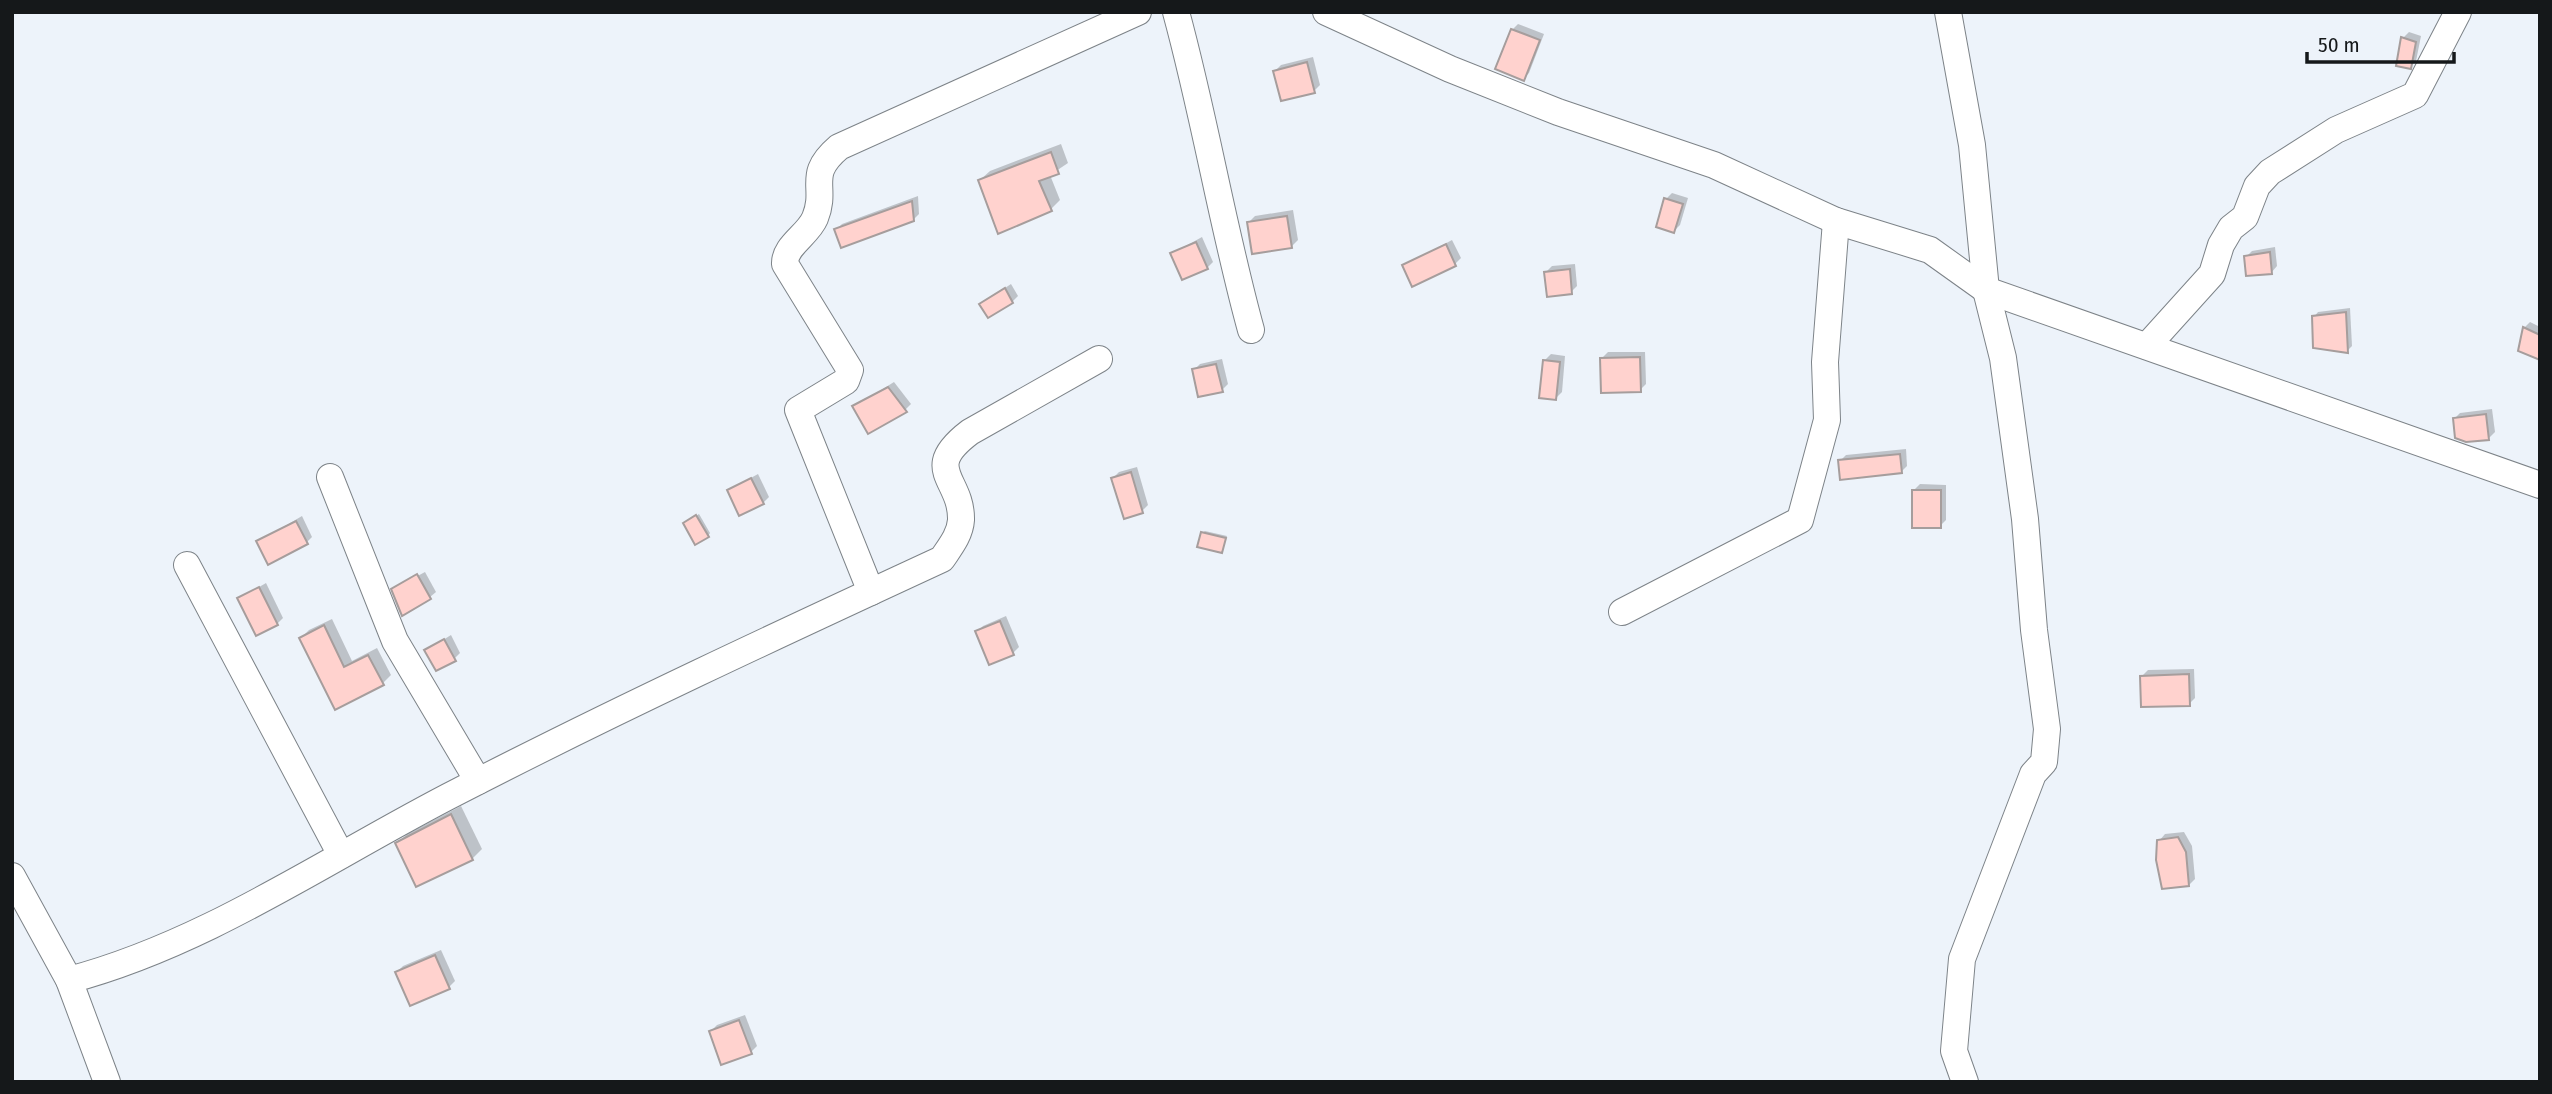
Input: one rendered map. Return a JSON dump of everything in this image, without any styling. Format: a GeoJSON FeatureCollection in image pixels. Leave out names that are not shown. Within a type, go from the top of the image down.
{"type":"FeatureCollection","features":[{"type":"Feature","properties":{"kind":"street"},"geometry":{"type":"LineString","coordinates":[[871,592],[798,410],[846,381],[850,370],[785,264],[789,251],[805,235],[815,218],[819,202],[817,180],[823,161],[839,147],[1138,12]]}},
{"type":"Feature","properties":{"kind":"street"},"geometry":{"type":"LineString","coordinates":[[1176,12],[1200,103],[1230,255],[1251,330]]}},
{"type":"Feature","properties":{"kind":"street"},"geometry":{"type":"LineString","coordinates":[[1326,12],[1450,69],[1558,112],[1714,166],[1836,221],[1930,250],[1986,289],[2322,411],[2442,449],[2540,485]]}},
{"type":"Feature","properties":{"kind":"street"},"geometry":{"type":"LineString","coordinates":[[1948,12],[1972,145],[1986,289],[2003,358],[2025,519],[2034,630],[2047,729],[2044,762],[2034,774],[1962,959],[1954,1051],[1965,1082]]}},
{"type":"Feature","properties":{"kind":"street"},"geometry":{"type":"LineString","coordinates":[[2147,346],[2212,274],[2221,245],[2231,228],[2245,217],[2257,186],[2263,179],[2336,130],[2415,96],[2458,12]]}},
{"type":"Feature","properties":{"kind":"street"},"geometry":{"type":"LineString","coordinates":[[1622,612],[1800,520],[1826,420],[1825,362],[1836,221]]}},
{"type":"Feature","properties":{"kind":"street"},"geometry":{"type":"LineString","coordinates":[[69,980],[121,967],[227,918],[478,781],[942,559],[957,538],[961,519],[947,472],[946,461],[950,447],[970,432],[1099,359]]}},
{"type":"Feature","properties":{"kind":"street"},"geometry":{"type":"LineString","coordinates":[[330,477],[395,641],[478,781]]}},
{"type":"Feature","properties":{"kind":"street"},"geometry":{"type":"LineString","coordinates":[[187,565],[341,855]]}},
{"type":"Feature","properties":{"kind":"street"},"geometry":{"type":"LineString","coordinates":[[12,876],[69,980],[102,1080]]}},
{"type":"Feature","properties":{"kind":"building"},"geometry":{"type":"Polygon","coordinates":[[[1511,29],[1540,40],[1524,81],[1495,69],[1511,29]]]}},
{"type":"Feature","properties":{"kind":"building"},"geometry":{"type":"Polygon","coordinates":[[[2401,37],[2416,42],[2411,69],[2396,66],[2401,37]]]}},
{"type":"Feature","properties":{"kind":"building"},"geometry":{"type":"Polygon","coordinates":[[[1307,62],[1315,93],[1281,101],[1273,71],[1307,62]]]}},
{"type":"Feature","properties":{"kind":"building"},"geometry":{"type":"Polygon","coordinates":[[[1051,152],[1059,174],[1039,181],[1052,211],[998,234],[978,180],[1051,152]]]}},
{"type":"Feature","properties":{"kind":"building"},"geometry":{"type":"Polygon","coordinates":[[[1664,198],[1683,204],[1674,233],[1656,227],[1664,198]]]}},
{"type":"Feature","properties":{"kind":"building"},"geometry":{"type":"Polygon","coordinates":[[[912,201],[914,221],[841,248],[834,229],[912,201]]]}},
{"type":"Feature","properties":{"kind":"building"},"geometry":{"type":"Polygon","coordinates":[[[1287,216],[1292,248],[1252,254],[1247,222],[1287,216]]]}},
{"type":"Feature","properties":{"kind":"building"},"geometry":{"type":"Polygon","coordinates":[[[1196,242],[1208,269],[1182,280],[1170,253],[1196,242]]]}},
{"type":"Feature","properties":{"kind":"building"},"geometry":{"type":"Polygon","coordinates":[[[1446,244],[1456,266],[1412,287],[1402,265],[1446,244]]]}},
{"type":"Feature","properties":{"kind":"building"},"geometry":{"type":"Polygon","coordinates":[[[2270,252],[2272,274],[2246,276],[2244,256],[2270,252]]]}},
{"type":"Feature","properties":{"kind":"building"},"geometry":{"type":"Polygon","coordinates":[[[1570,269],[1572,294],[1547,297],[1544,272],[1570,269]]]}},
{"type":"Feature","properties":{"kind":"building"},"geometry":{"type":"Polygon","coordinates":[[[1005,288],[1013,303],[988,318],[979,304],[1005,288]]]}},
{"type":"Feature","properties":{"kind":"building"},"geometry":{"type":"Polygon","coordinates":[[[2346,312],[2348,353],[2313,348],[2312,316],[2346,312]]]}},
{"type":"Feature","properties":{"kind":"building"},"geometry":{"type":"Polygon","coordinates":[[[2523,327],[2540,335],[2540,360],[2518,351],[2523,327]]]}},
{"type":"Feature","properties":{"kind":"building"},"geometry":{"type":"Polygon","coordinates":[[[1640,357],[1641,392],[1601,393],[1600,358],[1640,357]]]}},
{"type":"Feature","properties":{"kind":"building"},"geometry":{"type":"Polygon","coordinates":[[[1543,360],[1560,362],[1556,400],[1539,398],[1543,360]]]}},
{"type":"Feature","properties":{"kind":"building"},"geometry":{"type":"Polygon","coordinates":[[[1216,364],[1223,392],[1198,397],[1192,369],[1216,364]]]}},
{"type":"Feature","properties":{"kind":"building"},"geometry":{"type":"Polygon","coordinates":[[[888,387],[907,412],[868,434],[852,406],[888,387]]]}},
{"type":"Feature","properties":{"kind":"building"},"geometry":{"type":"Polygon","coordinates":[[[2486,414],[2489,440],[2466,442],[2455,438],[2453,418],[2486,414]]]}},
{"type":"Feature","properties":{"kind":"building"},"geometry":{"type":"Polygon","coordinates":[[[1900,454],[1902,473],[1840,480],[1838,460],[1900,454]]]}},
{"type":"Feature","properties":{"kind":"building"},"geometry":{"type":"Polygon","coordinates":[[[1131,472],[1143,513],[1124,519],[1111,478],[1131,472]]]}},
{"type":"Feature","properties":{"kind":"building"},"geometry":{"type":"Polygon","coordinates":[[[751,478],[764,504],[739,516],[727,490],[751,478]]]}},
{"type":"Feature","properties":{"kind":"building"},"geometry":{"type":"Polygon","coordinates":[[[1912,490],[1941,490],[1941,528],[1912,528],[1912,490]]]}},
{"type":"Feature","properties":{"kind":"building"},"geometry":{"type":"Polygon","coordinates":[[[696,515],[709,537],[695,545],[683,523],[696,515]]]}},
{"type":"Feature","properties":{"kind":"building"},"geometry":{"type":"Polygon","coordinates":[[[296,521],[308,544],[268,565],[256,541],[296,521]]]}},
{"type":"Feature","properties":{"kind":"building"},"geometry":{"type":"Polygon","coordinates":[[[1201,532],[1226,538],[1222,553],[1197,547],[1201,532]]]}},
{"type":"Feature","properties":{"kind":"building"},"geometry":{"type":"Polygon","coordinates":[[[417,574],[431,599],[402,616],[391,589],[417,574]]]}},
{"type":"Feature","properties":{"kind":"building"},"geometry":{"type":"Polygon","coordinates":[[[259,587],[278,625],[256,636],[237,598],[259,587]]]}},
{"type":"Feature","properties":{"kind":"building"},"geometry":{"type":"Polygon","coordinates":[[[1000,621],[1014,655],[989,665],[975,631],[1000,621]]]}},
{"type":"Feature","properties":{"kind":"building"},"geometry":{"type":"Polygon","coordinates":[[[324,625],[344,667],[368,655],[384,685],[335,710],[299,638],[324,625]]]}},
{"type":"Feature","properties":{"kind":"building"},"geometry":{"type":"Polygon","coordinates":[[[444,639],[456,661],[436,671],[424,650],[444,639]]]}},
{"type":"Feature","properties":{"kind":"building"},"geometry":{"type":"Polygon","coordinates":[[[2189,674],[2190,706],[2141,707],[2140,676],[2189,674]]]}},
{"type":"Feature","properties":{"kind":"building"},"geometry":{"type":"Polygon","coordinates":[[[451,814],[473,860],[416,887],[395,843],[451,814]]]}},
{"type":"Feature","properties":{"kind":"building"},"geometry":{"type":"Polygon","coordinates":[[[2178,837],[2186,852],[2189,886],[2162,889],[2156,860],[2157,840],[2178,837]]]}},
{"type":"Feature","properties":{"kind":"building"},"geometry":{"type":"Polygon","coordinates":[[[435,955],[450,989],[410,1006],[395,972],[435,955]]]}},
{"type":"Feature","properties":{"kind":"building"},"geometry":{"type":"Polygon","coordinates":[[[739,1020],[752,1054],[721,1065],[709,1031],[739,1020]]]}}]}
